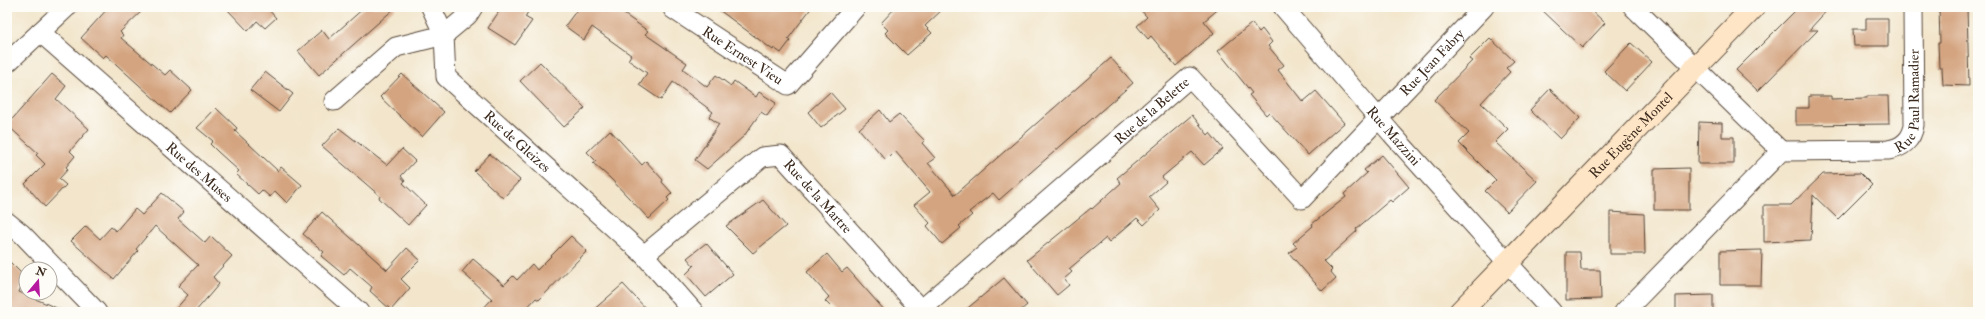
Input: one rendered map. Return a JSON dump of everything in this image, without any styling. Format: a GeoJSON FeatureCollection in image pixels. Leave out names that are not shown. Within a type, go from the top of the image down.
{"type":"FeatureCollection","features":[{"type":"Feature","properties":{"kind":"main road","name":"Rue Eugène Montel"},"geometry":{"type":"LineString","coordinates":[[1460,312],[1754,7]]}},
{"type":"Feature","properties":{"kind":"street"},"geometry":{"type":"LineString","coordinates":[[7,63],[67,7]]}},
{"type":"Feature","properties":{"kind":"street","name":"Rue de Gleizes"},"geometry":{"type":"LineString","coordinates":[[431,7],[444,35],[446,77],[644,255],[694,312]]}},
{"type":"Feature","properties":{"kind":"street"},"geometry":{"type":"LineString","coordinates":[[334,101],[396,47],[444,35],[468,15],[473,7]]}},
{"type":"Feature","properties":{"kind":"street","name":"Rue Ernest Vieu"},"geometry":{"type":"LineString","coordinates":[[673,8],[788,85],[856,7]]}},
{"type":"Feature","properties":{"kind":"street","name":"Rue Mazzini"},"geometry":{"type":"LineString","coordinates":[[1283,7],[1378,117],[1552,312]]}},
{"type":"Feature","properties":{"kind":"street","name":"Rue Jean Fabry"},"geometry":{"type":"LineString","coordinates":[[1378,117],[1484,7]]}},
{"type":"Feature","properties":{"kind":"street"},"geometry":{"type":"LineString","coordinates":[[1624,312],[1782,151],[1633,7]]}},
{"type":"Feature","properties":{"kind":"street","name":"Rue Paul Ramadier"},"geometry":{"type":"LineString","coordinates":[[1782,151],[1888,150],[1898,148],[1906,141],[1912,134],[1914,125],[1913,7]]}},
{"type":"Feature","properties":{"kind":"street","name":"Rue des Muses"},"geometry":{"type":"LineString","coordinates":[[40,32],[359,312]]}},
{"type":"Feature","properties":{"kind":"street","name":"Rue de la Belette"},"geometry":{"type":"LineString","coordinates":[[922,311],[1190,77],[1302,199],[1378,117]]}},
{"type":"Feature","properties":{"kind":"street","name":"Rue de la Martre"},"geometry":{"type":"LineString","coordinates":[[644,255],[762,157],[781,155],[922,311]]}},
{"type":"Feature","properties":{"kind":"street"},"geometry":{"type":"LineString","coordinates":[[7,222],[22,234],[97,312]]}},
{"type":"Feature","properties":{"kind":"building"},"geometry":{"type":"Polygon","coordinates":[[[109,7],[146,7],[120,32],[123,35],[121,38],[165,75],[170,70],[192,90],[170,113],[106,55],[103,58],[81,38],[109,7]]]}},
{"type":"Feature","properties":{"kind":"building"},"geometry":{"type":"Polygon","coordinates":[[[225,7],[270,7],[268,9],[276,18],[265,28],[257,21],[248,31],[225,7]]]}},
{"type":"Feature","properties":{"kind":"building"},"geometry":{"type":"Polygon","coordinates":[[[365,7],[396,7],[319,75],[298,51],[322,30],[329,39],[365,7]]]}},
{"type":"Feature","properties":{"kind":"building"},"geometry":{"type":"Polygon","coordinates":[[[502,7],[531,7],[525,17],[532,21],[515,45],[488,28],[502,7]]]}},
{"type":"Feature","properties":{"kind":"building"},"geometry":{"type":"Polygon","coordinates":[[[579,7],[614,7],[648,31],[645,34],[687,63],[683,69],[707,87],[716,75],[731,86],[734,81],[756,97],[759,92],[776,103],[767,116],[761,112],[744,136],[707,169],[695,160],[719,124],[709,117],[713,112],[673,82],[661,100],[639,85],[647,73],[628,60],[631,55],[592,27],[584,40],[565,26],[579,7]]]}},
{"type":"Feature","properties":{"kind":"building"},"geometry":{"type":"Polygon","coordinates":[[[715,7],[812,7],[788,39],[790,41],[781,53],[774,48],[773,50],[715,7]]]}},
{"type":"Feature","properties":{"kind":"building"},"geometry":{"type":"Polygon","coordinates":[[[896,7],[945,7],[925,26],[932,33],[907,55],[885,33],[888,30],[881,23],[896,7]]]}},
{"type":"Feature","properties":{"kind":"building"},"geometry":{"type":"Polygon","coordinates":[[[1138,7],[1221,7],[1204,21],[1214,33],[1176,66],[1151,36],[1148,39],[1137,26],[1147,17],[1138,7]]]}},
{"type":"Feature","properties":{"kind":"building"},"geometry":{"type":"Polygon","coordinates":[[[1539,7],[1588,7],[1605,23],[1582,48],[1539,7]]]}},
{"type":"Feature","properties":{"kind":"building"},"geometry":{"type":"Polygon","coordinates":[[[1799,7],[1830,7],[1809,30],[1818,30],[1758,91],[1736,70],[1799,7]]]}},
{"type":"Feature","properties":{"kind":"building"},"geometry":{"type":"Polygon","coordinates":[[[1939,7],[1967,7],[1969,86],[1943,85],[1942,68],[1939,68],[1939,7]]]}},
{"type":"Feature","properties":{"kind":"building"},"geometry":{"type":"Polygon","coordinates":[[[1866,18],[1888,18],[1888,46],[1854,46],[1853,29],[1866,29],[1866,18]]]}},
{"type":"Feature","properties":{"kind":"building"},"geometry":{"type":"Polygon","coordinates":[[[1252,23],[1259,32],[1262,29],[1272,42],[1268,46],[1284,65],[1278,70],[1303,102],[1316,91],[1344,123],[1308,155],[1269,112],[1266,115],[1249,95],[1252,93],[1218,51],[1252,23]]]}},
{"type":"Feature","properties":{"kind":"building"},"geometry":{"type":"Polygon","coordinates":[[[1490,38],[1514,61],[1506,68],[1510,72],[1481,103],[1508,129],[1495,142],[1537,181],[1507,212],[1485,191],[1496,180],[1459,143],[1469,133],[1434,100],[1472,61],[1469,59],[1490,38]]]}},
{"type":"Feature","properties":{"kind":"building"},"geometry":{"type":"Polygon","coordinates":[[[1631,43],[1652,62],[1625,91],[1604,71],[1631,43]]]}},
{"type":"Feature","properties":{"kind":"building"},"geometry":{"type":"Polygon","coordinates":[[[1111,58],[1133,83],[999,200],[993,193],[969,212],[972,215],[959,226],[961,228],[942,244],[927,226],[930,223],[914,205],[930,192],[895,151],[886,160],[859,129],[880,110],[889,122],[899,114],[925,141],[922,143],[935,158],[928,163],[955,195],[1111,58]]]}},
{"type":"Feature","properties":{"kind":"building"},"geometry":{"type":"Polygon","coordinates":[[[540,62],[585,108],[564,127],[520,81],[540,62]]]}},
{"type":"Feature","properties":{"kind":"building"},"geometry":{"type":"Polygon","coordinates":[[[265,72],[293,94],[279,112],[250,90],[265,72]]]}},
{"type":"Feature","properties":{"kind":"building"},"geometry":{"type":"Polygon","coordinates":[[[52,74],[66,86],[56,99],[89,129],[70,151],[75,156],[66,167],[68,169],[59,179],[66,185],[45,207],[25,184],[45,164],[36,155],[38,153],[7,125],[52,74]]]}},
{"type":"Feature","properties":{"kind":"building"},"geometry":{"type":"Polygon","coordinates":[[[402,74],[444,112],[422,137],[380,97],[402,74]]]}},
{"type":"Feature","properties":{"kind":"building"},"geometry":{"type":"Polygon","coordinates":[[[1550,89],[1580,118],[1560,139],[1530,110],[1550,89]]]}},
{"type":"Feature","properties":{"kind":"building"},"geometry":{"type":"Polygon","coordinates":[[[830,92],[845,109],[821,128],[808,112],[830,92]]]}},
{"type":"Feature","properties":{"kind":"building"},"geometry":{"type":"Polygon","coordinates":[[[1809,96],[1831,96],[1831,99],[1888,96],[1889,124],[1796,125],[1796,108],[1809,108],[1809,96]]]}},
{"type":"Feature","properties":{"kind":"building"},"geometry":{"type":"Polygon","coordinates":[[[216,108],[237,128],[235,131],[278,171],[281,167],[302,185],[287,203],[275,191],[270,197],[262,190],[258,194],[236,174],[239,171],[210,144],[213,141],[197,128],[216,108]]]}},
{"type":"Feature","properties":{"kind":"building"},"geometry":{"type":"Polygon","coordinates":[[[1192,115],[1208,135],[1210,133],[1223,149],[1204,165],[1192,152],[1162,177],[1166,182],[1149,197],[1160,210],[1144,225],[1137,218],[1109,242],[1106,238],[1069,269],[1072,272],[1064,279],[1069,285],[1057,295],[1027,260],[1091,208],[1092,209],[1121,183],[1117,178],[1192,115]]]}},
{"type":"Feature","properties":{"kind":"building"},"geometry":{"type":"Polygon","coordinates":[[[1699,122],[1722,123],[1722,137],[1734,137],[1734,164],[1698,164],[1699,122]]]}},
{"type":"Feature","properties":{"kind":"building"},"geometry":{"type":"Polygon","coordinates":[[[339,128],[387,165],[402,149],[415,161],[401,176],[405,181],[403,183],[426,205],[408,225],[379,198],[380,196],[322,146],[339,128]]]}},
{"type":"Feature","properties":{"kind":"building"},"geometry":{"type":"Polygon","coordinates":[[[610,130],[642,165],[646,161],[663,180],[662,182],[672,193],[667,198],[669,200],[649,219],[610,178],[593,163],[596,161],[587,152],[610,130]]]}},
{"type":"Feature","properties":{"kind":"building"},"geometry":{"type":"Polygon","coordinates":[[[490,154],[520,180],[503,198],[474,171],[490,154]]]}},
{"type":"Feature","properties":{"kind":"building"},"geometry":{"type":"Polygon","coordinates":[[[1382,155],[1409,187],[1392,202],[1390,200],[1356,229],[1357,231],[1324,261],[1332,269],[1330,271],[1336,278],[1322,291],[1289,253],[1297,247],[1293,243],[1313,226],[1312,224],[1346,197],[1344,194],[1367,173],[1364,170],[1382,155]]]}},
{"type":"Feature","properties":{"kind":"building"},"geometry":{"type":"Polygon","coordinates":[[[1689,168],[1689,210],[1654,210],[1654,169],[1689,168]]]}},
{"type":"Feature","properties":{"kind":"building"},"geometry":{"type":"Polygon","coordinates":[[[1860,173],[1872,185],[1838,219],[1813,195],[1811,240],[1764,242],[1764,205],[1791,205],[1823,174],[1860,173]]]}},
{"type":"Feature","properties":{"kind":"building"},"geometry":{"type":"Polygon","coordinates":[[[162,193],[184,212],[178,219],[205,243],[211,236],[232,256],[213,277],[219,284],[195,312],[173,312],[188,295],[178,286],[198,265],[155,226],[136,249],[138,251],[114,279],[71,241],[86,226],[100,239],[111,227],[116,231],[135,209],[142,215],[162,193]]]}},
{"type":"Feature","properties":{"kind":"building"},"geometry":{"type":"Polygon","coordinates":[[[763,200],[786,226],[753,253],[726,226],[763,200]]]}},
{"type":"Feature","properties":{"kind":"building"},"geometry":{"type":"Polygon","coordinates":[[[322,212],[387,270],[407,248],[420,260],[401,279],[410,288],[391,310],[370,291],[372,287],[350,268],[344,275],[321,256],[324,252],[303,234],[322,212]]]}},
{"type":"Feature","properties":{"kind":"building"},"geometry":{"type":"Polygon","coordinates":[[[1610,212],[1644,214],[1645,254],[1610,254],[1610,212]]]}},
{"type":"Feature","properties":{"kind":"building"},"geometry":{"type":"Polygon","coordinates":[[[571,236],[587,251],[539,300],[536,298],[523,312],[480,312],[492,299],[462,272],[473,259],[504,285],[513,276],[517,280],[532,264],[537,270],[571,236]]]}},
{"type":"Feature","properties":{"kind":"building"},"geometry":{"type":"Polygon","coordinates":[[[706,243],[733,274],[706,297],[686,274],[694,266],[687,258],[706,243]]]}},
{"type":"Feature","properties":{"kind":"building"},"geometry":{"type":"Polygon","coordinates":[[[1762,250],[1761,285],[1720,285],[1720,251],[1762,250]]]}},
{"type":"Feature","properties":{"kind":"building"},"geometry":{"type":"Polygon","coordinates":[[[1566,252],[1580,252],[1581,270],[1600,270],[1601,299],[1566,300],[1566,252]]]}},
{"type":"Feature","properties":{"kind":"building"},"geometry":{"type":"Polygon","coordinates":[[[827,254],[842,272],[847,268],[886,312],[836,312],[825,301],[829,297],[807,272],[827,254]]]}},
{"type":"Feature","properties":{"kind":"building"},"geometry":{"type":"Polygon","coordinates":[[[7,259],[18,270],[18,301],[40,301],[66,312],[7,312],[7,259]]]}},
{"type":"Feature","properties":{"kind":"building"},"geometry":{"type":"Polygon","coordinates":[[[1004,278],[1027,305],[1019,312],[963,312],[1004,278]]]}},
{"type":"Feature","properties":{"kind":"building"},"geometry":{"type":"Polygon","coordinates":[[[623,284],[649,312],[591,312],[623,284]]]}},
{"type":"Feature","properties":{"kind":"building"},"geometry":{"type":"Polygon","coordinates":[[[1713,295],[1713,312],[1676,312],[1676,296],[1713,295]]]}}]}
